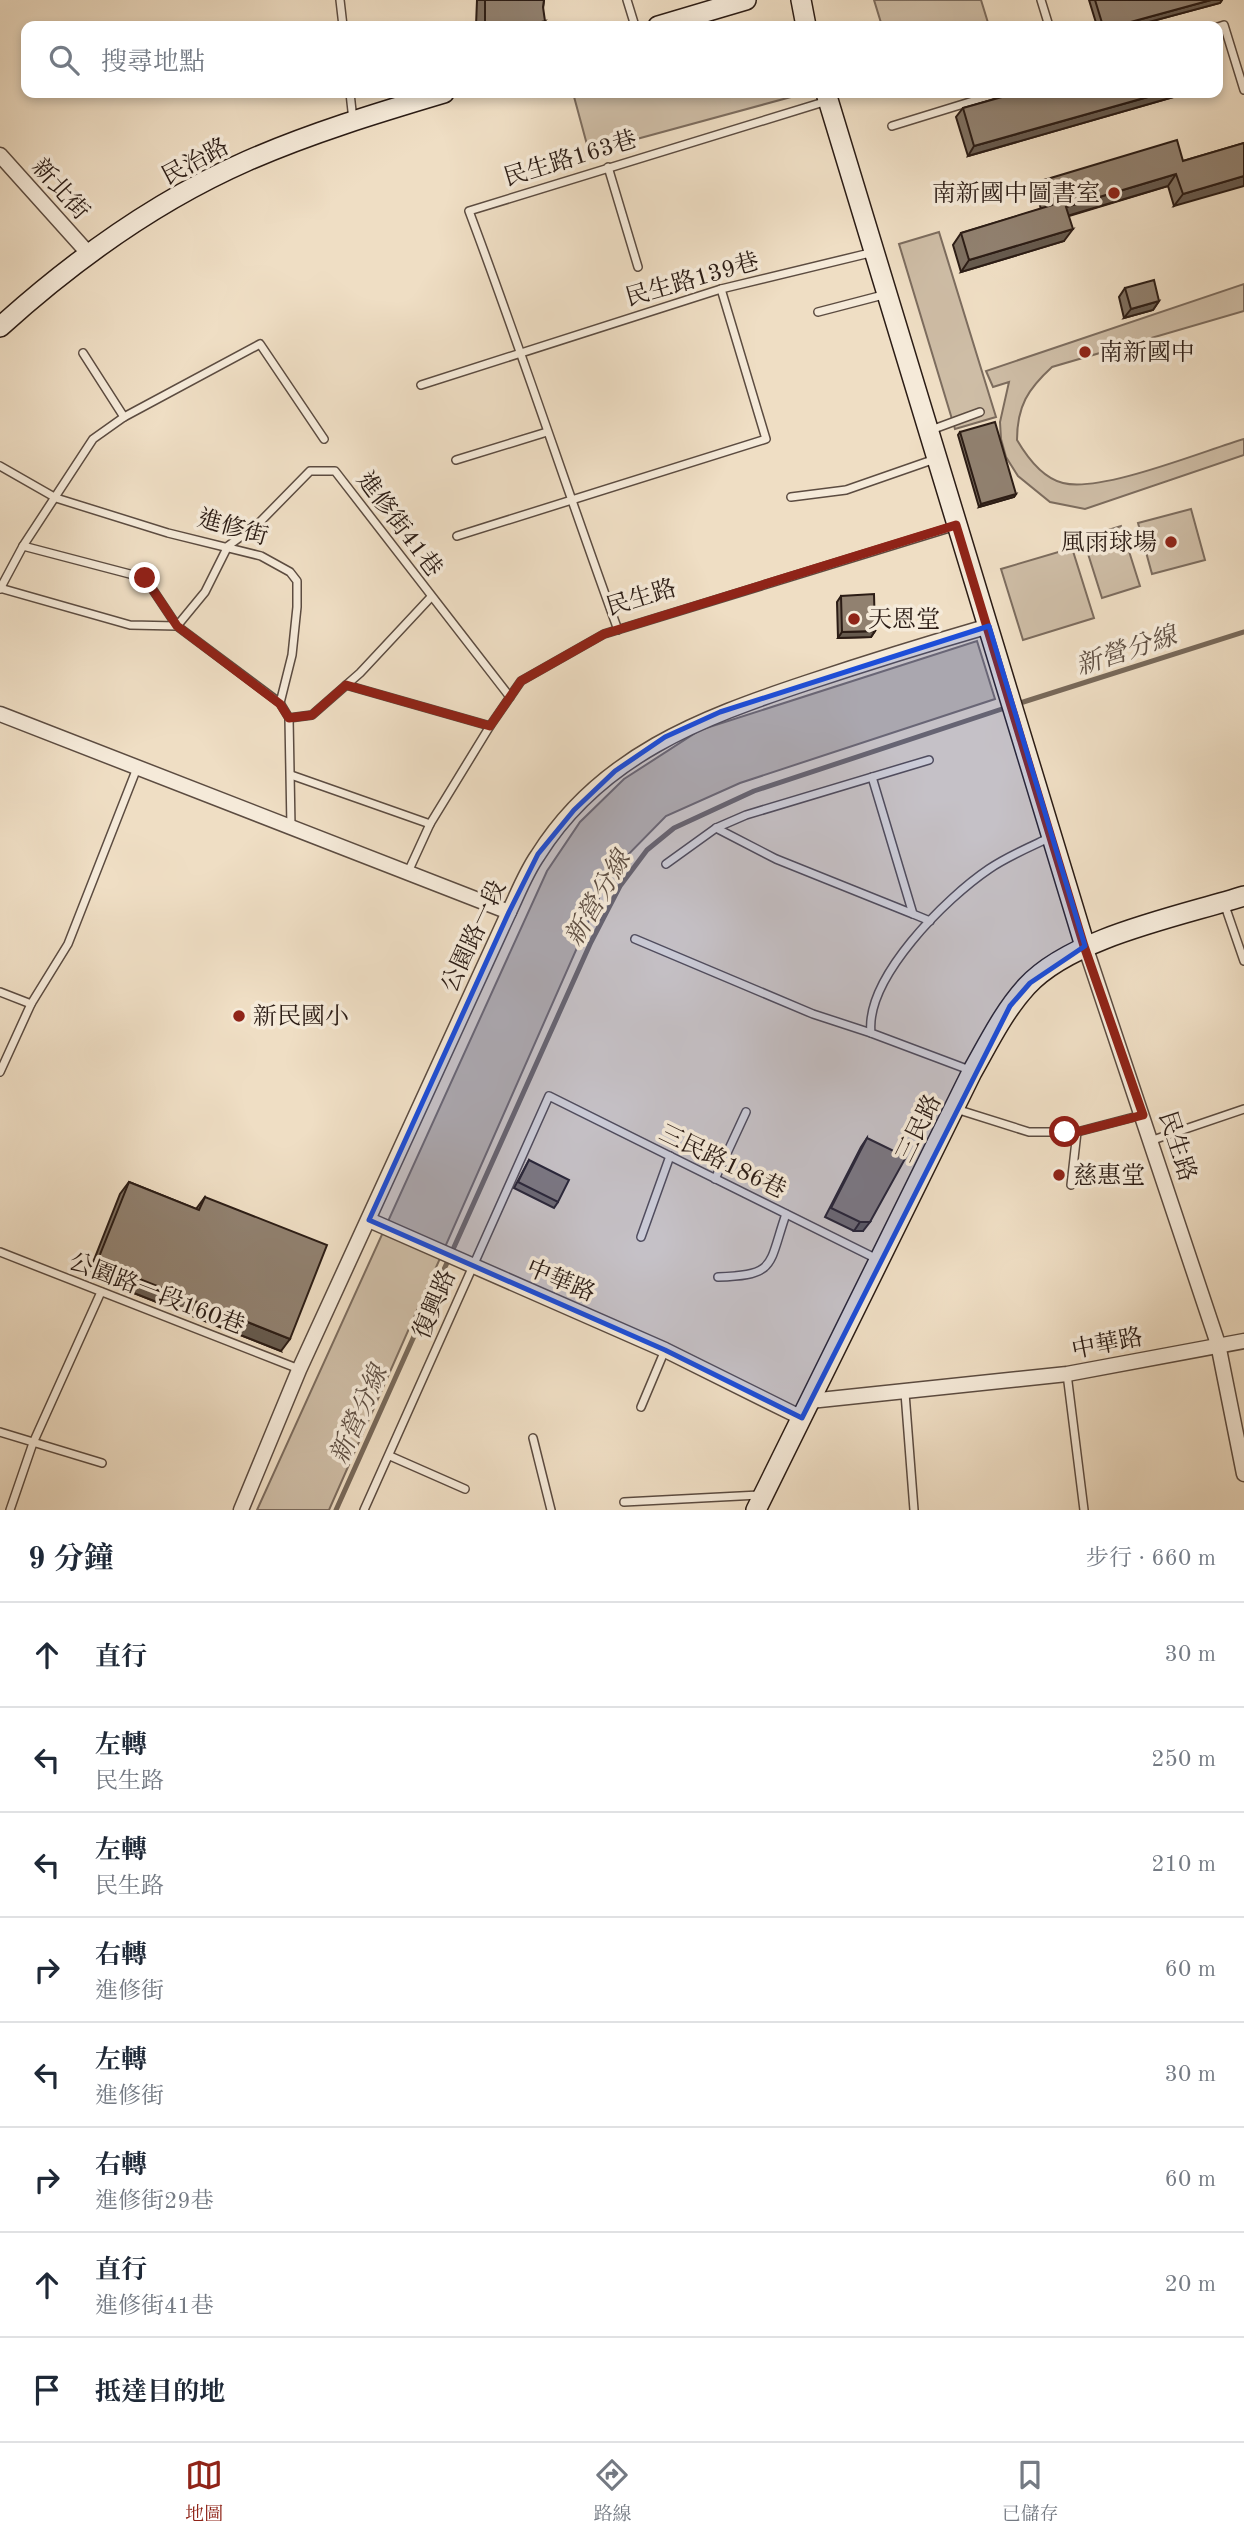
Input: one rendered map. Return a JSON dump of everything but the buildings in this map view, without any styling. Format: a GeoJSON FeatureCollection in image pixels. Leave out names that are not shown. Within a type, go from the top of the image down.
{"type":"FeatureCollection","features":[{"type":"Feature","properties":{"kind":"street"},"geometry":{"type":"LineString","coordinates":[[675,21],[746,0]]}},
{"type":"Feature","properties":{"kind":"street","name":"民治路"},"geometry":{"type":"LineString","coordinates":[[0,327],[88,253],[181,194],[245,161],[353,121],[428,98]]}},
{"type":"Feature","properties":{"kind":"street","name":"民生路"},"geometry":{"type":"LineString","coordinates":[[827,98],[1084,946],[1218,1344],[1244,1474]]}},
{"type":"Feature","properties":{"kind":"street","name":"新北街"},"geometry":{"type":"LineString","coordinates":[[0,155],[88,253]]}},
{"type":"Feature","properties":{"kind":"street","name":"公園路一段"},"geometry":{"type":"LineString","coordinates":[[241,1510],[299,1370],[509,912],[538,854],[574,810],[615,771],[665,737],[720,712],[890,655],[989,626]]}},
{"type":"Feature","properties":{"kind":"street"},"geometry":{"type":"LineString","coordinates":[[0,714],[509,912]]}},
{"type":"Feature","properties":{"kind":"street","name":"三民路"},"geometry":{"type":"LineString","coordinates":[[760,1503],[972,1072],[1010,1006],[1030,983],[1084,946],[1244,896]]}},
{"type":"Feature","properties":{"kind":"street","name":"中華路"},"geometry":{"type":"LineString","coordinates":[[369,1220],[471,1267],[806,1410],[905,1393],[1067,1374],[1244,1341]]}},
{"type":"Feature","properties":{"kind":"lane"},"geometry":{"type":"LineString","coordinates":[[341,0],[343,21]]}},
{"type":"Feature","properties":{"kind":"lane"},"geometry":{"type":"LineString","coordinates":[[627,0],[633,21]]}},
{"type":"Feature","properties":{"kind":"lane"},"geometry":{"type":"LineString","coordinates":[[1041,0],[1047,21]]}},
{"type":"Feature","properties":{"kind":"lane"},"geometry":{"type":"LineString","coordinates":[[1223,25],[1244,90]]}},
{"type":"Feature","properties":{"kind":"lane"},"geometry":{"type":"LineString","coordinates":[[351,98],[353,121]]}},
{"type":"Feature","properties":{"kind":"lane","name":"民生路163巷"},"geometry":{"type":"LineString","coordinates":[[618,630],[570,499],[522,351],[469,211],[824,98]]}},
{"type":"Feature","properties":{"kind":"lane"},"geometry":{"type":"LineString","coordinates":[[891,126],[983,98]]}},
{"type":"Feature","properties":{"kind":"lane"},"geometry":{"type":"LineString","coordinates":[[608,167],[638,267]]}},
{"type":"Feature","properties":{"kind":"lane","name":"民生路139巷"},"geometry":{"type":"LineString","coordinates":[[522,351],[722,289],[875,252]]}},
{"type":"Feature","properties":{"kind":"lane"},"geometry":{"type":"LineString","coordinates":[[457,536],[766,439],[722,289]]}},
{"type":"Feature","properties":{"kind":"lane"},"geometry":{"type":"LineString","coordinates":[[818,312],[887,294]]}},
{"type":"Feature","properties":{"kind":"lane"},"geometry":{"type":"LineString","coordinates":[[177,626],[130,625],[0,588],[23,547],[93,439],[124,417],[260,344],[324,439]]}},
{"type":"Feature","properties":{"kind":"lane"},"geometry":{"type":"LineString","coordinates":[[421,384],[522,351]]}},
{"type":"Feature","properties":{"kind":"lane"},"geometry":{"type":"LineString","coordinates":[[83,353],[124,417]]}},
{"type":"Feature","properties":{"kind":"lane"},"geometry":{"type":"LineString","coordinates":[[927,432],[980,412]]}},
{"type":"Feature","properties":{"kind":"lane"},"geometry":{"type":"LineString","coordinates":[[456,460],[547,432]]}},
{"type":"Feature","properties":{"kind":"lane"},"geometry":{"type":"LineString","coordinates":[[791,497],[846,490],[935,459]]}},
{"type":"Feature","properties":{"kind":"lane","name":"進修街"},"geometry":{"type":"LineString","coordinates":[[0,466],[56,498],[179,536],[261,556],[290,572],[297,582],[292,655],[280,704]]}},
{"type":"Feature","properties":{"kind":"lane","name":"進修街41巷"},"geometry":{"type":"LineString","coordinates":[[177,626],[205,592],[228,546],[258,524],[310,471],[335,471],[432,597]]}},
{"type":"Feature","properties":{"kind":"lane","name":"民生路"},"geometry":{"type":"LineString","coordinates":[[408,873],[430,824],[521,681],[559,657],[618,630],[956,525]]}},
{"type":"Feature","properties":{"kind":"lane"},"geometry":{"type":"LineString","coordinates":[[23,547],[145,578],[177,626],[280,704],[289,718],[291,827]]}},
{"type":"Feature","properties":{"kind":"lane"},"geometry":{"type":"LineString","coordinates":[[289,718],[312,715],[346,685],[432,597],[510,697]]}},
{"type":"Feature","properties":{"kind":"lane"},"geometry":{"type":"LineString","coordinates":[[346,685],[490,726]]}},
{"type":"Feature","properties":{"kind":"lane"},"geometry":{"type":"LineString","coordinates":[[666,864],[716,828],[746,815],[929,760]]}},
{"type":"Feature","properties":{"kind":"lane"},"geometry":{"type":"LineString","coordinates":[[0,1072],[31,1004],[68,944],[137,768]]}},
{"type":"Feature","properties":{"kind":"lane"},"geometry":{"type":"LineString","coordinates":[[291,775],[430,824]]}},
{"type":"Feature","properties":{"kind":"lane"},"geometry":{"type":"LineString","coordinates":[[872,777],[913,914]]}},
{"type":"Feature","properties":{"kind":"lane"},"geometry":{"type":"LineString","coordinates":[[716,828],[776,859],[930,921]]}},
{"type":"Feature","properties":{"kind":"lane"},"geometry":{"type":"LineString","coordinates":[[871,1033],[870,1021],[878,992],[901,956],[930,921],[989,869],[1052,836]]}},
{"type":"Feature","properties":{"kind":"lane"},"geometry":{"type":"LineString","coordinates":[[1224,902],[1244,961]]}},
{"type":"Feature","properties":{"kind":"lane"},"geometry":{"type":"LineString","coordinates":[[635,939],[813,1014],[972,1072]]}},
{"type":"Feature","properties":{"kind":"lane"},"geometry":{"type":"LineString","coordinates":[[0,992],[31,1004]]}},
{"type":"Feature","properties":{"kind":"lane","name":"三民路186巷"},"geometry":{"type":"LineString","coordinates":[[471,1267],[549,1096],[879,1260]]}},
{"type":"Feature","properties":{"kind":"lane"},"geometry":{"type":"LineString","coordinates":[[956,1109],[1029,1132],[1077,1132],[1143,1115]]}},
{"type":"Feature","properties":{"kind":"lane"},"geometry":{"type":"LineString","coordinates":[[1150,1140],[1244,1110]]}},
{"type":"Feature","properties":{"kind":"lane"},"geometry":{"type":"LineString","coordinates":[[715,1179],[746,1112]]}},
{"type":"Feature","properties":{"kind":"lane"},"geometry":{"type":"LineString","coordinates":[[1071,1185],[1077,1132]]}},
{"type":"Feature","properties":{"kind":"lane"},"geometry":{"type":"LineString","coordinates":[[641,1237],[670,1156]]}},
{"type":"Feature","properties":{"kind":"lane"},"geometry":{"type":"LineString","coordinates":[[718,1277],[754,1276],[768,1266],[786,1214]]}},
{"type":"Feature","properties":{"kind":"lane","name":"公園路一段160巷"},"geometry":{"type":"LineString","coordinates":[[0,1252],[299,1370]]}},
{"type":"Feature","properties":{"kind":"lane","name":"復興路"},"geometry":{"type":"LineString","coordinates":[[364,1510],[390,1457],[471,1267]]}},
{"type":"Feature","properties":{"kind":"lane"},"geometry":{"type":"LineString","coordinates":[[10,1510],[33,1443],[101,1292]]}},
{"type":"Feature","properties":{"kind":"lane"},"geometry":{"type":"LineString","coordinates":[[641,1407],[665,1349]]}},
{"type":"Feature","properties":{"kind":"lane"},"geometry":{"type":"LineString","coordinates":[[1067,1374],[1084,1510]]}},
{"type":"Feature","properties":{"kind":"lane"},"geometry":{"type":"LineString","coordinates":[[905,1393],[914,1510]]}},
{"type":"Feature","properties":{"kind":"lane"},"geometry":{"type":"LineString","coordinates":[[0,1432],[102,1463]]}},
{"type":"Feature","properties":{"kind":"lane"},"geometry":{"type":"LineString","coordinates":[[533,1438],[551,1510]]}},
{"type":"Feature","properties":{"kind":"lane"},"geometry":{"type":"LineString","coordinates":[[390,1457],[465,1489]]}},
{"type":"Feature","properties":{"kind":"lane"},"geometry":{"type":"LineString","coordinates":[[624,1502],[760,1503]]}},
{"type":"Feature","properties":{"kind":"highlighted area"},"geometry":{"type":"Polygon","coordinates":[[[989,626],[1085,946],[1030,983],[1010,1006],[802,1418],[665,1350],[369,1220],[538,854],[574,810],[615,771],[665,737],[720,712],[989,626]]]}},
{"type":"Feature","properties":{"kind":"shaded area"},"geometry":{"type":"Polygon","coordinates":[[[874,0],[981,0],[987,21],[880,21],[874,0]]]}},
{"type":"Feature","properties":{"kind":"shaded area"},"geometry":{"type":"Polygon","coordinates":[[[574,98],[787,98],[589,152],[574,98]]]}},
{"type":"Feature","properties":{"kind":"shaded area"},"geometry":{"type":"Polygon","coordinates":[[[939,232],[996,417],[955,429],[899,244],[939,232]]]}},
{"type":"Feature","properties":{"kind":"shaded area"},"geometry":{"type":"Polygon","coordinates":[[[1244,284],[1244,311],[1052,367],[1036,383],[1026,399],[1019,417],[1017,440],[1042,472],[1063,483],[1102,482],[1126,477],[1244,439],[1244,455],[1085,509],[1050,502],[1018,476],[1006,457],[1001,439],[1000,422],[1009,382],[993,387],[986,371],[1244,284]]]}},
{"type":"Feature","properties":{"kind":"shaded area","name":"風雨球場"},"geometry":{"type":"Polygon","coordinates":[[[1191,509],[1205,560],[1152,574],[1138,523],[1191,509]]]}},
{"type":"Feature","properties":{"kind":"shaded area"},"geometry":{"type":"Polygon","coordinates":[[[1121,526],[1140,586],[1102,598],[1083,538],[1121,526]]]}},
{"type":"Feature","properties":{"kind":"shaded area"},"geometry":{"type":"Polygon","coordinates":[[[1072,548],[1094,618],[1023,640],[1001,569],[1072,548]]]}},
{"type":"Feature","properties":{"kind":"shaded area"},"geometry":{"type":"Polygon","coordinates":[[[977,641],[995,699],[740,783],[666,816],[610,873],[329,1510],[257,1510],[547,871],[580,822],[624,779],[700,730],[977,641]]]}},
{"type":"Feature","properties":{"kind":"waterway","name":"新營分線"},"geometry":{"type":"LineString","coordinates":[[1017,704],[1244,632]]}},
{"type":"Feature","properties":{"kind":"waterway","name":"新營分線"},"geometry":{"type":"LineString","coordinates":[[336,1510],[591,942],[620,886],[647,850],[674,828],[754,791],[1008,707]]}},
{"type":"Feature","properties":{"kind":"place","name":"南新國中圖書室"},"geometry":{"type":"Point","coordinates":[1114,193]}},
{"type":"Feature","properties":{"kind":"place","name":"南新國中"},"geometry":{"type":"Point","coordinates":[1085,352]}},
{"type":"Feature","properties":{"kind":"place","name":"風雨球場"},"geometry":{"type":"Point","coordinates":[1171,542]}},
{"type":"Feature","properties":{"kind":"place","name":"天恩堂"},"geometry":{"type":"Point","coordinates":[854,619]}},
{"type":"Feature","properties":{"kind":"place","name":"新民國小"},"geometry":{"type":"Point","coordinates":[239,1016]}},
{"type":"Feature","properties":{"kind":"place","name":"慈惠堂"},"geometry":{"type":"Point","coordinates":[1059,1175]}},
{"type":"Feature","properties":{"kind":"route"},"geometry":{"type":"LineString","coordinates":[[145,578],[177,626],[280,704],[289,718],[312,715],[346,685],[475,719],[490,726],[521,681],[559,657],[604,634],[956,525],[989,626],[1084,946],[1143,1115],[1077,1132],[1065,1132]]}}]}
